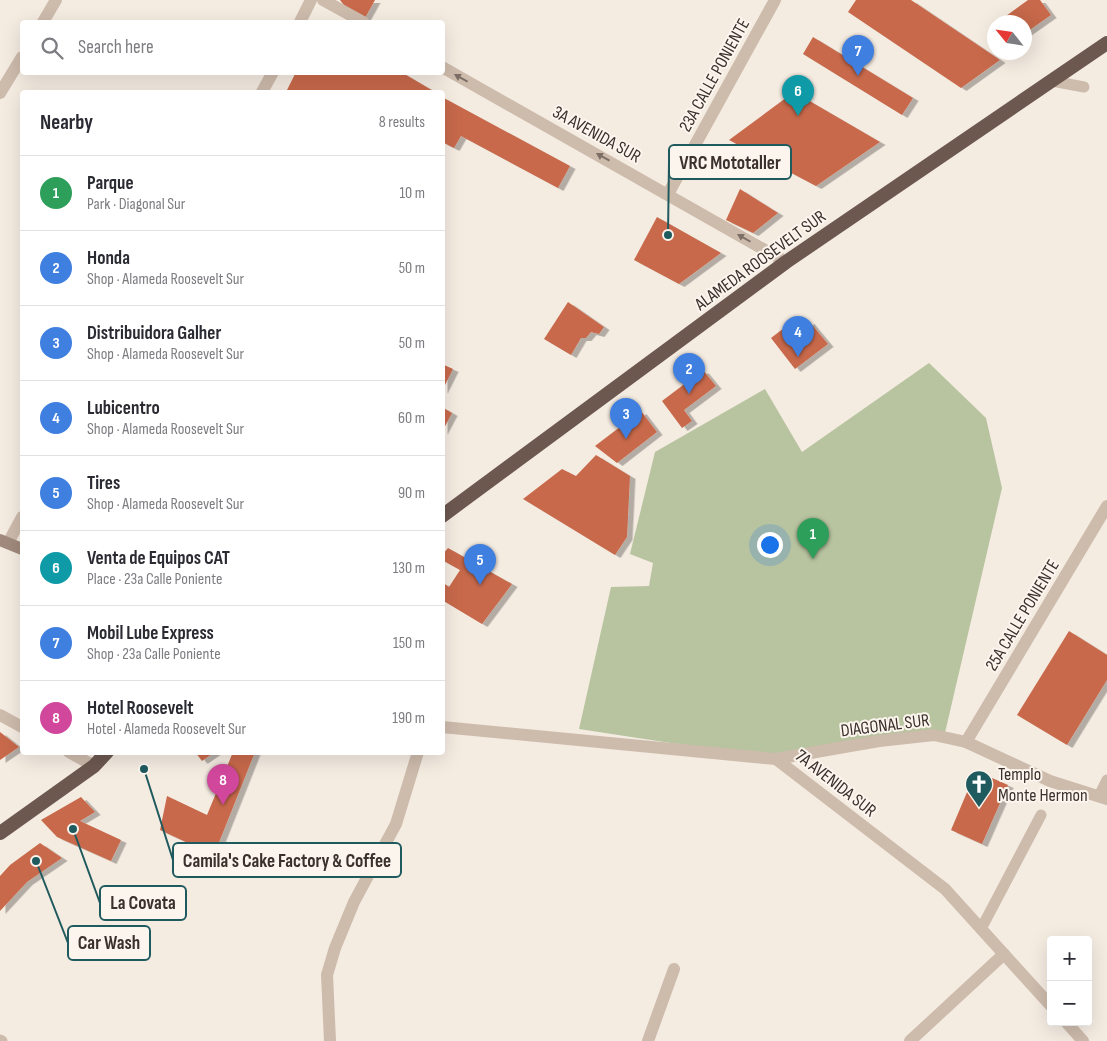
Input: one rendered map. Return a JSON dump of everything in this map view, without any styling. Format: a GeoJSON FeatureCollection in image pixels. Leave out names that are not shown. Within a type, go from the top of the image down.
{"type":"FeatureCollection","features":[{"type":"Feature","properties":{"kind":"highway","name":"ALAMEDA ROOSEVELT SUR"},"geometry":{"type":"LineString","coordinates":[[445,514],[786,262],[1107,43]]}},
{"type":"Feature","properties":{"kind":"highway"},"geometry":{"type":"LineString","coordinates":[[0,833],[94,766],[104,755]]}},
{"type":"Feature","properties":{"kind":"main road"},"geometry":{"type":"LineString","coordinates":[[4,542],[20,548]]}},
{"type":"Feature","properties":{"kind":"street"},"geometry":{"type":"LineString","coordinates":[[44,20],[56,0]]}},
{"type":"Feature","properties":{"kind":"street"},"geometry":{"type":"LineString","coordinates":[[301,20],[312,0]]}},
{"type":"Feature","properties":{"kind":"street"},"geometry":{"type":"LineString","coordinates":[[323,0],[359,20]]}},
{"type":"Feature","properties":{"kind":"street","name":"23A CALLE PONIENTE"},"geometry":{"type":"LineString","coordinates":[[668,194],[776,0]]}},
{"type":"Feature","properties":{"kind":"street"},"geometry":{"type":"LineString","coordinates":[[0,92],[20,60]]}},
{"type":"Feature","properties":{"kind":"street","name":"3A AVENIDA SUR"},"geometry":{"type":"LineString","coordinates":[[445,69],[786,262]]}},
{"type":"Feature","properties":{"kind":"street"},"geometry":{"type":"LineString","coordinates":[[263,90],[271,75]]}},
{"type":"Feature","properties":{"kind":"street","name":"25A CALLE PONIENTE"},"geometry":{"type":"LineString","coordinates":[[966,742],[1107,506]]}},
{"type":"Feature","properties":{"kind":"street"},"geometry":{"type":"LineString","coordinates":[[4,542],[20,520]]}},
{"type":"Feature","properties":{"kind":"street"},"geometry":{"type":"LineString","coordinates":[[0,715],[20,726]]}},
{"type":"Feature","properties":{"kind":"street","name":"7A AVENIDA SUR"},"geometry":{"type":"LineString","coordinates":[[445,727],[776,759],[945,889],[1047,1002]]}},
{"type":"Feature","properties":{"kind":"street","name":"DIAGONAL SUR"},"geometry":{"type":"LineString","coordinates":[[776,759],[879,741],[934,735],[966,742],[1050,781],[1103,797]]}},
{"type":"Feature","properties":{"kind":"street"},"geometry":{"type":"LineString","coordinates":[[74,755],[94,766]]}},
{"type":"Feature","properties":{"kind":"street"},"geometry":{"type":"LineString","coordinates":[[330,1041],[327,975],[335,948],[354,902],[396,824],[417,755]]}},
{"type":"Feature","properties":{"kind":"street"},"geometry":{"type":"LineString","coordinates":[[910,1041],[1004,954]]}},
{"type":"Feature","properties":{"kind":"street"},"geometry":{"type":"LineString","coordinates":[[648,1041],[674,969]]}},
{"type":"Feature","properties":{"kind":"street"},"geometry":{"type":"LineString","coordinates":[[1070,1026],[1083,1041]]}},
{"type":"Feature","properties":{"kind":"lane"},"geometry":{"type":"LineString","coordinates":[[1052,81],[1084,87]]}},
{"type":"Feature","properties":{"kind":"lane"},"geometry":{"type":"LineString","coordinates":[[1103,797],[1107,780]]}},
{"type":"Feature","properties":{"kind":"lane"},"geometry":{"type":"LineString","coordinates":[[981,929],[1041,815]]}},
{"type":"Feature","properties":{"kind":"green space"},"geometry":{"type":"Polygon","coordinates":[[[929,363],[986,418],[1002,488],[944,737],[776,759],[579,729],[611,587],[649,586],[653,563],[630,554],[655,452],[765,389],[802,452],[929,363]]]}},
{"type":"Feature","properties":{"kind":"building"},"geometry":{"type":"Polygon","coordinates":[[[340,0],[375,0],[365,18],[346,8],[340,0]]]}},
{"type":"Feature","properties":{"kind":"building"},"geometry":{"type":"Polygon","coordinates":[[[856,0],[911,0],[987,51],[987,60],[1000,60],[961,88],[848,12],[856,0]]]}},
{"type":"Feature","properties":{"kind":"building"},"geometry":{"type":"Polygon","coordinates":[[[1028,0],[1040,0],[1051,15],[1032,28],[1032,15],[1007,15],[1028,0]]]}},
{"type":"Feature","properties":{"kind":"building"},"geometry":{"type":"Polygon","coordinates":[[[813,37],[913,98],[902,115],[803,54],[813,37]]]}},
{"type":"Feature","properties":{"kind":"building"},"geometry":{"type":"Polygon","coordinates":[[[294,75],[406,75],[432,90],[287,90],[294,75]]]}},
{"type":"Feature","properties":{"kind":"building"},"geometry":{"type":"Polygon","coordinates":[[[794,92],[880,142],[816,186],[729,140],[794,92]]]}},
{"type":"Feature","properties":{"kind":"building"},"geometry":{"type":"Polygon","coordinates":[[[445,99],[570,166],[558,188],[461,136],[454,148],[445,144],[445,99]]]}},
{"type":"Feature","properties":{"kind":"building"},"geometry":{"type":"Polygon","coordinates":[[[740,189],[778,213],[753,233],[726,220],[740,189]]]}},
{"type":"Feature","properties":{"kind":"building"},"geometry":{"type":"Polygon","coordinates":[[[657,217],[721,253],[679,284],[634,260],[657,217]]]}},
{"type":"Feature","properties":{"kind":"building"},"geometry":{"type":"Polygon","coordinates":[[[568,302],[604,327],[599,334],[591,332],[586,338],[581,338],[571,355],[544,339],[568,302]]]}},
{"type":"Feature","properties":{"kind":"building"},"geometry":{"type":"Polygon","coordinates":[[[809,321],[828,344],[795,369],[771,338],[788,325],[794,333],[809,321]]]}},
{"type":"Feature","properties":{"kind":"building"},"geometry":{"type":"Polygon","coordinates":[[[445,365],[453,369],[445,385],[445,365]]]}},
{"type":"Feature","properties":{"kind":"building"},"geometry":{"type":"Polygon","coordinates":[[[703,370],[716,386],[684,410],[692,421],[682,428],[662,401],[703,370]]]}},
{"type":"Feature","properties":{"kind":"building"},"geometry":{"type":"Polygon","coordinates":[[[445,409],[452,413],[445,426],[445,409]]]}},
{"type":"Feature","properties":{"kind":"building"},"geometry":{"type":"Polygon","coordinates":[[[641,411],[657,432],[617,463],[595,446],[641,411]]]}},
{"type":"Feature","properties":{"kind":"building"},"geometry":{"type":"Polygon","coordinates":[[[596,455],[630,476],[627,537],[615,555],[523,499],[562,469],[576,476],[596,455]]]}},
{"type":"Feature","properties":{"kind":"building"},"geometry":{"type":"Polygon","coordinates":[[[448,548],[512,584],[482,624],[445,602],[445,584],[449,587],[460,570],[445,562],[445,552],[448,548]]]}},
{"type":"Feature","properties":{"kind":"building"},"geometry":{"type":"Polygon","coordinates":[[[1069,631],[1107,655],[1107,680],[1067,745],[1017,715],[1069,631]]]}},
{"type":"Feature","properties":{"kind":"building"},"geometry":{"type":"Polygon","coordinates":[[[0,732],[19,747],[0,760],[0,732]]]}},
{"type":"Feature","properties":{"kind":"building"},"geometry":{"type":"Polygon","coordinates":[[[197,755],[211,755],[202,761],[197,755]]]}},
{"type":"Feature","properties":{"kind":"building"},"geometry":{"type":"Polygon","coordinates":[[[232,755],[254,755],[214,855],[160,830],[167,796],[207,815],[232,755]]]}},
{"type":"Feature","properties":{"kind":"building","name":"Templo Monte Hermon"},"geometry":{"type":"Polygon","coordinates":[[[976,771],[1008,785],[982,844],[951,830],[976,771]]]}},
{"type":"Feature","properties":{"kind":"building"},"geometry":{"type":"Polygon","coordinates":[[[81,797],[95,812],[80,821],[121,840],[111,861],[57,837],[41,820],[81,797]]]}},
{"type":"Feature","properties":{"kind":"building"},"geometry":{"type":"Polygon","coordinates":[[[40,843],[62,858],[27,882],[0,911],[0,876],[10,865],[40,843]]]}},
{"type":"Feature","properties":{"kind":"place","name":"Mobil Lube Express"},"geometry":{"type":"Point","coordinates":[858,76]}},
{"type":"Feature","properties":{"kind":"place","name":"Venta de Equipos CAT"},"geometry":{"type":"Point","coordinates":[798,116]}},
{"type":"Feature","properties":{"kind":"place","name":"VRC Mototaller"},"geometry":{"type":"Point","coordinates":[668,235]}},
{"type":"Feature","properties":{"kind":"place","name":"Lubicentro"},"geometry":{"type":"Point","coordinates":[798,357]}},
{"type":"Feature","properties":{"kind":"place","name":"Honda"},"geometry":{"type":"Point","coordinates":[689,394]}},
{"type":"Feature","properties":{"kind":"place","name":"Distribuidora Galher"},"geometry":{"type":"Point","coordinates":[626,439]}},
{"type":"Feature","properties":{"kind":"place","name":"Parque"},"geometry":{"type":"Point","coordinates":[813,559]}},
{"type":"Feature","properties":{"kind":"place","name":"Tires"},"geometry":{"type":"Point","coordinates":[480,585]}},
{"type":"Feature","properties":{"kind":"place","name":"Camila's Cake Factory & Coffee"},"geometry":{"type":"Point","coordinates":[144,769]}},
{"type":"Feature","properties":{"kind":"place","name":"Hotel Roosevelt"},"geometry":{"type":"Point","coordinates":[223,805]}},
{"type":"Feature","properties":{"kind":"place","name":"Templo Monte Hermon"},"geometry":{"type":"Point","coordinates":[979,808]}},
{"type":"Feature","properties":{"kind":"place","name":"La Covata"},"geometry":{"type":"Point","coordinates":[73,829]}},
{"type":"Feature","properties":{"kind":"place","name":"Car Wash"},"geometry":{"type":"Point","coordinates":[36,861]}}]}
